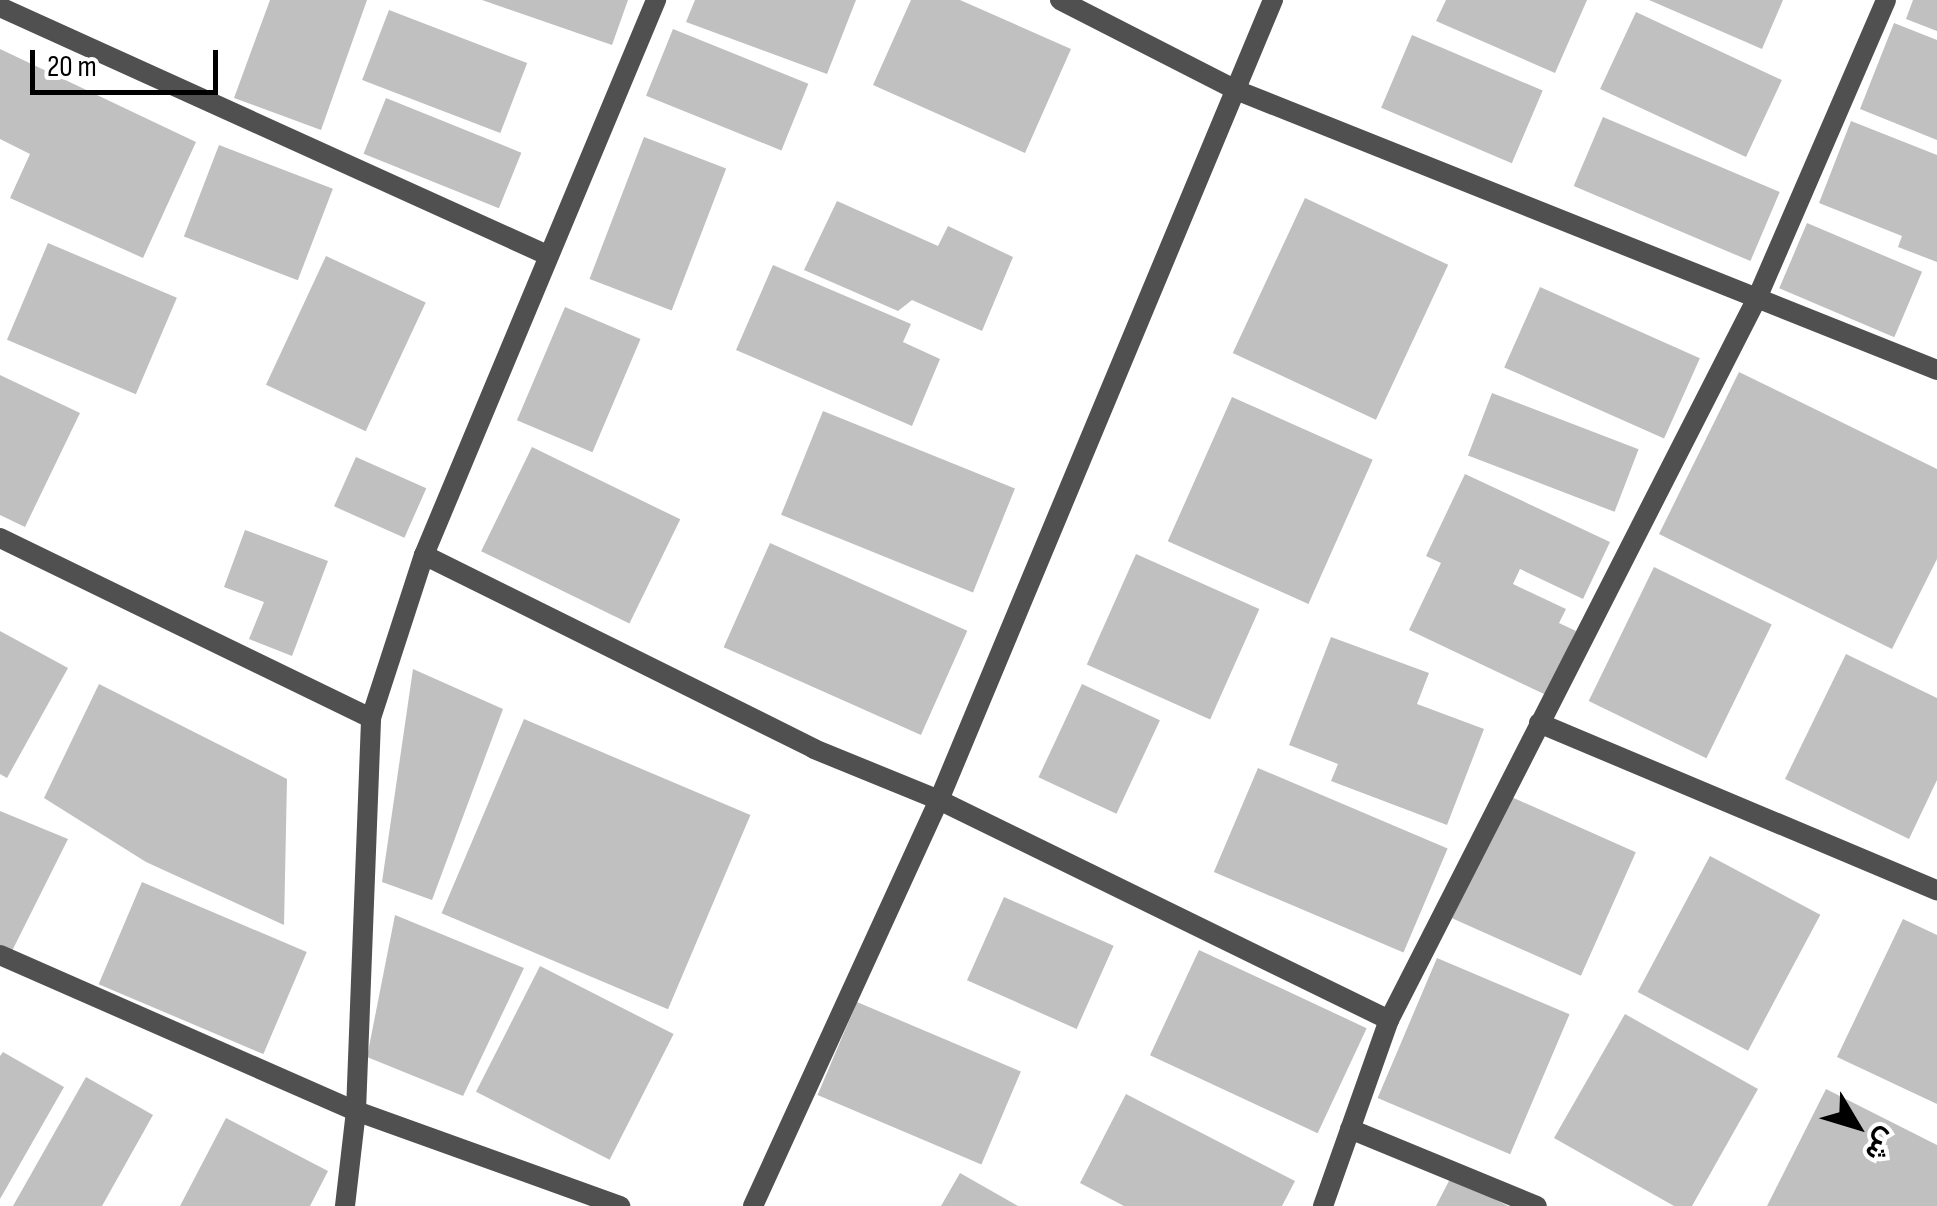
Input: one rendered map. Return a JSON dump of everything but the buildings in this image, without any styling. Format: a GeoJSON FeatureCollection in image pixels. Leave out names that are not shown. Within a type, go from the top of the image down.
{"type":"FeatureCollection","features":[{"type":"Feature","properties":{"kind":"street"},"geometry":{"type":"LineString","coordinates":[[344,1206],[356,1110],[370,718],[424,555],[545,254],[656,0]]}},
{"type":"Feature","properties":{"kind":"street"},"geometry":{"type":"LineString","coordinates":[[1060,0],[1236,90],[1937,370]]}},
{"type":"Feature","properties":{"kind":"street"},"geometry":{"type":"LineString","coordinates":[[753,1206],[939,800],[1274,0]]}},
{"type":"Feature","properties":{"kind":"street"},"geometry":{"type":"LineString","coordinates":[[1323,1206],[1389,1020],[1758,296],[1886,0]]}},
{"type":"Feature","properties":{"kind":"street"},"geometry":{"type":"LineString","coordinates":[[0,7],[545,254]]}},
{"type":"Feature","properties":{"kind":"street"},"geometry":{"type":"LineString","coordinates":[[0,538],[370,718]]}},
{"type":"Feature","properties":{"kind":"street"},"geometry":{"type":"LineString","coordinates":[[424,555],[814,749],[939,800],[1389,1020]]}},
{"type":"Feature","properties":{"kind":"street"},"geometry":{"type":"LineString","coordinates":[[1539,722],[1937,890]]}},
{"type":"Feature","properties":{"kind":"street"},"geometry":{"type":"LineString","coordinates":[[0,956],[356,1110],[620,1206]]}},
{"type":"Feature","properties":{"kind":"street"},"geometry":{"type":"LineString","coordinates":[[1350,1129],[1537,1206]]}}]}
